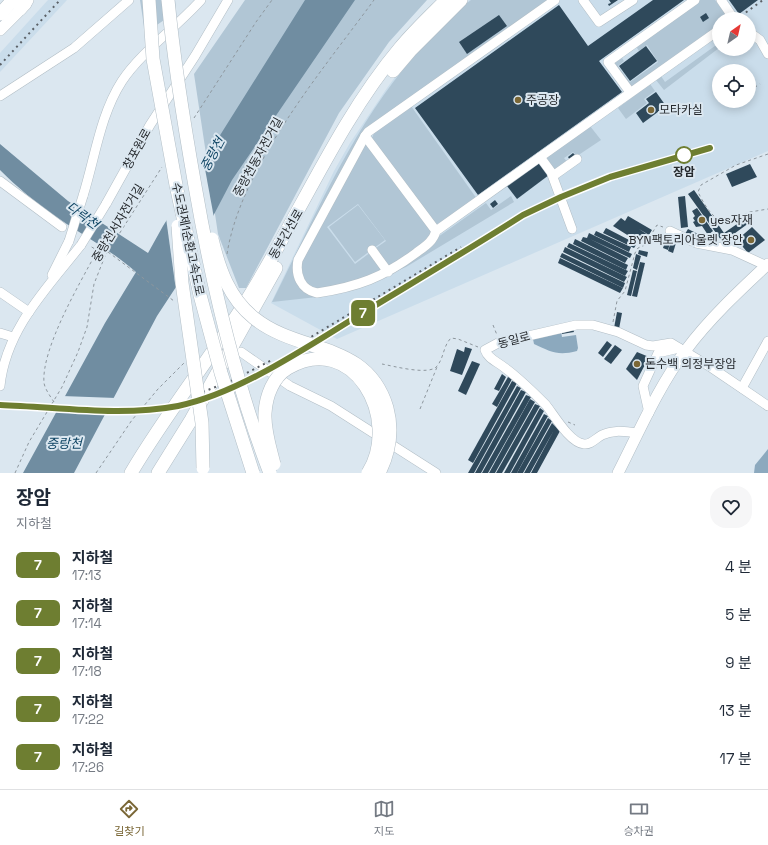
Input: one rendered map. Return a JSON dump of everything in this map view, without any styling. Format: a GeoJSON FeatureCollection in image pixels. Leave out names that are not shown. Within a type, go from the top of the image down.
{"type":"FeatureCollection","features":[{"type":"Feature","properties":{"kind":"highway","name":"수도권제1순환고속도로"},"geometry":{"type":"LineString","coordinates":[[149,0],[153,59],[176,185],[210,335],[232,412],[253,473]]}},
{"type":"Feature","properties":{"kind":"highway","name":"수도권제1순환고속도로"},"geometry":{"type":"LineString","coordinates":[[168,0],[174,60],[208,263],[222,322],[244,399],[270,473]]}},
{"type":"Feature","properties":{"kind":"highway","name":"동부간선로"},"geometry":{"type":"LineString","coordinates":[[131,473],[165,419],[252,292],[292,224],[336,142],[360,103],[400,48],[446,0]]}},
{"type":"Feature","properties":{"kind":"highway","name":"동부간선로"},"geometry":{"type":"LineString","coordinates":[[158,473],[191,420],[364,112],[383,84],[410,51],[462,0]]}},
{"type":"Feature","properties":{"kind":"highway"},"geometry":{"type":"LineString","coordinates":[[0,14],[20,3]]}},
{"type":"Feature","properties":{"kind":"highway"},"geometry":{"type":"LineString","coordinates":[[188,150],[218,262],[227,284],[239,303],[253,317],[275,332],[333,351],[350,359],[362,368],[376,384],[385,404],[390,428],[388,450],[379,473]]}},
{"type":"Feature","properties":{"kind":"highway"},"geometry":{"type":"LineString","coordinates":[[176,185],[182,283],[202,423],[203,470]]}},
{"type":"Feature","properties":{"kind":"highway"},"geometry":{"type":"LineString","coordinates":[[277,473],[266,424],[265,409],[268,396],[278,377],[286,370],[304,361],[318,359],[332,361],[351,371],[363,383],[374,400],[379,415],[380,436],[376,457],[368,473]]}},
{"type":"Feature","properties":{"kind":"main road"},"geometry":{"type":"LineString","coordinates":[[0,7],[6,0]]}},
{"type":"Feature","properties":{"kind":"main road"},"geometry":{"type":"LineString","coordinates":[[0,30],[20,3],[31,0]]}},
{"type":"Feature","properties":{"kind":"main road"},"geometry":{"type":"LineString","coordinates":[[618,473],[662,388],[686,352],[746,284],[767,265]]}},
{"type":"Feature","properties":{"kind":"street"},"geometry":{"type":"LineString","coordinates":[[0,96],[74,48],[129,0]]}},
{"type":"Feature","properties":{"kind":"street","name":"창포원로"},"geometry":{"type":"LineString","coordinates":[[42,294],[69,242],[112,98],[122,80],[133,67],[201,0]]}},
{"type":"Feature","properties":{"kind":"street","name":"창포원로"},"geometry":{"type":"LineString","coordinates":[[0,386],[6,356],[13,337],[42,294],[84,244],[150,125],[196,56],[228,0]]}},
{"type":"Feature","properties":{"kind":"street"},"geometry":{"type":"LineString","coordinates":[[555,0],[374,127],[365,136],[298,260],[297,276],[307,289],[317,293],[358,285],[388,272],[430,243],[436,231],[712,35]]}},
{"type":"Feature","properties":{"kind":"street"},"geometry":{"type":"LineString","coordinates":[[583,0],[599,22],[633,0]]}},
{"type":"Feature","properties":{"kind":"street"},"geometry":{"type":"LineString","coordinates":[[630,92],[608,62],[695,0]]}},
{"type":"Feature","properties":{"kind":"street"},"geometry":{"type":"LineString","coordinates":[[721,0],[729,12]]}},
{"type":"Feature","properties":{"kind":"street"},"geometry":{"type":"LineString","coordinates":[[756,37],[760,40],[768,54]]}},
{"type":"Feature","properties":{"kind":"street"},"geometry":{"type":"LineString","coordinates":[[627,48],[632,56]]}},
{"type":"Feature","properties":{"kind":"street"},"geometry":{"type":"LineString","coordinates":[[365,136],[436,231]]}},
{"type":"Feature","properties":{"kind":"street"},"geometry":{"type":"LineString","coordinates":[[540,157],[552,176],[572,229]]}},
{"type":"Feature","properties":{"kind":"street"},"geometry":{"type":"LineString","coordinates":[[552,176],[578,159]]}},
{"type":"Feature","properties":{"kind":"street"},"geometry":{"type":"LineString","coordinates":[[0,181],[62,228]]}},
{"type":"Feature","properties":{"kind":"street"},"geometry":{"type":"LineString","coordinates":[[670,231],[696,243],[732,250],[767,265]]}},
{"type":"Feature","properties":{"kind":"street"},"geometry":{"type":"LineString","coordinates":[[372,250],[388,272]]}},
{"type":"Feature","properties":{"kind":"street"},"geometry":{"type":"LineString","coordinates":[[0,292],[29,312]]}},
{"type":"Feature","properties":{"kind":"street","name":"동일로"},"geometry":{"type":"LineString","coordinates":[[638,433],[616,430],[602,435],[589,443],[584,444],[578,442],[566,431],[546,406],[530,390],[505,368],[487,356],[485,350],[498,343],[576,325],[593,325],[611,330],[646,345],[653,346],[671,343],[686,352]]}},
{"type":"Feature","properties":{"kind":"street"},"geometry":{"type":"LineString","coordinates":[[0,333],[13,337]]}},
{"type":"Feature","properties":{"kind":"street"},"geometry":{"type":"LineString","coordinates":[[742,388],[768,341]]}},
{"type":"Feature","properties":{"kind":"street"},"geometry":{"type":"LineString","coordinates":[[241,352],[290,386],[331,406],[436,473]]}},
{"type":"Feature","properties":{"kind":"street"},"geometry":{"type":"LineString","coordinates":[[649,413],[643,386],[658,353],[686,352],[768,406]]}},
{"type":"Feature","properties":{"kind":"path"},"geometry":{"type":"LineString","coordinates":[[191,122],[272,0]]}},
{"type":"Feature","properties":{"kind":"path","name":"중랑천동자전거길"},"geometry":{"type":"LineString","coordinates":[[226,258],[240,206],[264,159],[294,110],[374,0]]}},
{"type":"Feature","properties":{"kind":"path"},"geometry":{"type":"LineString","coordinates":[[768,154],[736,165],[701,185],[698,192],[702,201],[714,216],[722,221],[728,222],[750,212],[768,209]]}},
{"type":"Feature","properties":{"kind":"path","name":"중랑천서자전거길"},"geometry":{"type":"LineString","coordinates":[[15,473],[29,442],[54,402],[85,334],[94,284],[105,256],[162,167]]}},
{"type":"Feature","properties":{"kind":"path"},"geometry":{"type":"LineString","coordinates":[[611,330],[616,301],[625,291],[638,248],[645,245],[657,225],[670,231]]}},
{"type":"Feature","properties":{"kind":"path"},"geometry":{"type":"LineString","coordinates":[[84,244],[105,256]]}},
{"type":"Feature","properties":{"kind":"path"},"geometry":{"type":"LineString","coordinates":[[54,402],[44,381],[49,351],[76,289],[96,253],[96,250]]}},
{"type":"Feature","properties":{"kind":"path"},"geometry":{"type":"LineString","coordinates":[[108,253],[179,305]]}},
{"type":"Feature","properties":{"kind":"path"},"geometry":{"type":"LineString","coordinates":[[493,326],[497,335],[498,343]]}},
{"type":"Feature","properties":{"kind":"path"},"geometry":{"type":"LineString","coordinates":[[420,409],[447,342],[451,338],[458,339],[485,350]]}},
{"type":"Feature","properties":{"kind":"path"},"geometry":{"type":"LineString","coordinates":[[96,473],[132,420],[158,389],[187,359]]}},
{"type":"Feature","properties":{"kind":"path"},"geometry":{"type":"LineString","coordinates":[[382,364],[420,371],[433,370],[437,366]]}},
{"type":"Feature","properties":{"kind":"shaded area"},"geometry":{"type":"Polygon","coordinates":[[[48,0],[67,0],[0,72],[0,53],[48,0]]]}},
{"type":"Feature","properties":{"kind":"shaded area"},"geometry":{"type":"Polygon","coordinates":[[[140,0],[175,0],[176,12],[145,33],[140,0]]]}},
{"type":"Feature","properties":{"kind":"shaded area"},"geometry":{"type":"Polygon","coordinates":[[[245,0],[427,0],[389,42],[339,113],[246,288],[239,288],[218,234],[194,74],[245,0]]]}},
{"type":"Feature","properties":{"kind":"shaded area"},"geometry":{"type":"Polygon","coordinates":[[[469,0],[768,0],[768,151],[337,339],[271,303],[334,171],[350,143],[387,88],[413,53],[469,0]]]}},
{"type":"Feature","properties":{"kind":"shaded area"},"geometry":{"type":"Polygon","coordinates":[[[471,0],[547,0],[368,127],[297,260],[307,289],[359,287],[326,296],[272,302],[325,195],[364,125],[386,92],[410,61],[462,7],[471,0]]]}},
{"type":"Feature","properties":{"kind":"shaded area"},"geometry":{"type":"Polygon","coordinates":[[[700,0],[715,0],[724,12],[712,12],[712,30],[631,87],[613,64],[622,58],[624,61],[618,66],[630,82],[658,62],[647,45],[639,51],[637,48],[638,44],[700,0]]]}},
{"type":"Feature","properties":{"kind":"shaded area"},"geometry":{"type":"Polygon","coordinates":[[[712,48],[712,53],[664,90],[656,80],[661,76],[665,82],[712,48]]]}},
{"type":"Feature","properties":{"kind":"shaded area"},"geometry":{"type":"Polygon","coordinates":[[[650,84],[655,91],[644,99],[647,103],[626,119],[618,108],[650,84]]]}},
{"type":"Feature","properties":{"kind":"shaded area"},"geometry":{"type":"Polygon","coordinates":[[[411,106],[477,199],[436,225],[372,138],[374,133],[411,106]]]}},
{"type":"Feature","properties":{"kind":"shaded area"},"geometry":{"type":"Polygon","coordinates":[[[590,126],[601,140],[577,156],[573,152],[564,158],[568,163],[556,172],[546,157],[590,126]]]}},
{"type":"Feature","properties":{"kind":"shaded area"},"geometry":{"type":"Polygon","coordinates":[[[366,139],[435,232],[433,237],[388,270],[373,250],[386,241],[358,204],[327,227],[355,264],[371,252],[386,271],[318,291],[303,283],[299,260],[366,139]]]}},
{"type":"Feature","properties":{"kind":"shaded area"},"geometry":{"type":"Polygon","coordinates":[[[511,196],[514,202],[406,267],[380,278],[486,203],[491,210],[511,196]]]}},
{"type":"Feature","properties":{"kind":"shaded area"},"geometry":{"type":"Polygon","coordinates":[[[358,205],[385,240],[355,262],[329,227],[358,205]]]}},
{"type":"Feature","properties":{"kind":"shaded area"},"geometry":{"type":"Polygon","coordinates":[[[561,331],[562,337],[576,335],[577,351],[560,353],[534,344],[533,339],[561,331]]]}},
{"type":"Feature","properties":{"kind":"shaded area"},"geometry":{"type":"Polygon","coordinates":[[[768,449],[768,473],[754,473],[755,465],[768,449]]]}},
{"type":"Feature","properties":{"kind":"water","name":"중랑천"},"geometry":{"type":"Polygon","coordinates":[[[305,0],[355,0],[232,180],[176,287],[157,316],[74,473],[23,473],[105,323],[136,272],[107,250],[48,211],[6,176],[0,170],[0,144],[68,201],[148,253],[163,226],[305,0]]]}},
{"type":"Feature","properties":{"kind":"pier"},"geometry":{"type":"Polygon","coordinates":[[[203,158],[214,218],[180,283],[175,283],[166,218],[203,158]]]}},
{"type":"Feature","properties":{"kind":"pier"},"geometry":{"type":"Polygon","coordinates":[[[62,396],[116,398],[111,407],[57,406],[62,396]]]}},
{"type":"Feature","properties":{"kind":"building"},"geometry":{"type":"Polygon","coordinates":[[[609,0],[618,0],[609,6],[608,4],[611,3],[609,0]]]}},
{"type":"Feature","properties":{"kind":"building","name":"주공장"},"geometry":{"type":"Polygon","coordinates":[[[653,0],[684,0],[599,61],[622,92],[478,195],[415,108],[559,5],[588,46],[653,0]]]}},
{"type":"Feature","properties":{"kind":"building"},"geometry":{"type":"Polygon","coordinates":[[[729,0],[758,0],[742,12],[738,12],[729,0]]]}},
{"type":"Feature","properties":{"kind":"building"},"geometry":{"type":"Polygon","coordinates":[[[706,13],[709,18],[703,22],[700,17],[706,13]]]}},
{"type":"Feature","properties":{"kind":"building"},"geometry":{"type":"Polygon","coordinates":[[[499,15],[507,26],[467,54],[459,42],[499,15]]]}},
{"type":"Feature","properties":{"kind":"building"},"geometry":{"type":"Polygon","coordinates":[[[646,46],[657,61],[630,81],[619,66],[646,46]]]}},
{"type":"Feature","properties":{"kind":"building","name":"모타카실"},"geometry":{"type":"Polygon","coordinates":[[[656,92],[666,106],[643,123],[636,113],[649,103],[646,99],[656,92]]]}},
{"type":"Feature","properties":{"kind":"building"},"geometry":{"type":"Polygon","coordinates":[[[573,153],[577,157],[571,162],[568,157],[573,153]]]}},
{"type":"Feature","properties":{"kind":"building"},"geometry":{"type":"Polygon","coordinates":[[[539,162],[549,175],[517,199],[507,186],[539,162]]]}},
{"type":"Feature","properties":{"kind":"building"},"geometry":{"type":"Polygon","coordinates":[[[750,164],[757,177],[732,187],[726,174],[750,164]]]}},
{"type":"Feature","properties":{"kind":"building"},"geometry":{"type":"Polygon","coordinates":[[[694,190],[724,233],[750,215],[753,220],[727,239],[726,237],[721,240],[688,194],[694,190]]]}},
{"type":"Feature","properties":{"kind":"building"},"geometry":{"type":"Polygon","coordinates":[[[685,196],[688,227],[681,228],[678,197],[685,196]]]}},
{"type":"Feature","properties":{"kind":"building"},"geometry":{"type":"Polygon","coordinates":[[[495,200],[498,204],[493,208],[490,204],[495,200]]]}},
{"type":"Feature","properties":{"kind":"building"},"geometry":{"type":"Polygon","coordinates":[[[697,208],[713,231],[708,235],[702,226],[696,227],[693,222],[695,221],[693,218],[695,216],[692,211],[697,208]]]}},
{"type":"Feature","properties":{"kind":"building"},"geometry":{"type":"Polygon","coordinates":[[[628,216],[652,230],[649,235],[639,229],[648,235],[640,243],[613,226],[621,218],[625,221],[628,216]]]}},
{"type":"Feature","properties":{"kind":"building"},"geometry":{"type":"Polygon","coordinates":[[[752,227],[765,240],[748,253],[737,240],[752,227]]]}},
{"type":"Feature","properties":{"kind":"building"},"geometry":{"type":"Polygon","coordinates":[[[606,228],[636,245],[634,248],[603,233],[606,228]]]}},
{"type":"Feature","properties":{"kind":"building"},"geometry":{"type":"Polygon","coordinates":[[[688,229],[704,237],[702,243],[685,234],[688,229]]]}},
{"type":"Feature","properties":{"kind":"building"},"geometry":{"type":"Polygon","coordinates":[[[596,231],[631,247],[629,252],[594,235],[596,231]]]}},
{"type":"Feature","properties":{"kind":"building"},"geometry":{"type":"Polygon","coordinates":[[[668,232],[673,233],[668,250],[663,248],[668,232]]]}},
{"type":"Feature","properties":{"kind":"building"},"geometry":{"type":"Polygon","coordinates":[[[589,233],[632,254],[630,258],[590,239],[628,258],[625,263],[581,241],[583,237],[587,238],[589,233]]]}},
{"type":"Feature","properties":{"kind":"building"},"geometry":{"type":"Polygon","coordinates":[[[673,235],[678,236],[673,253],[668,251],[673,235]]]}},
{"type":"Feature","properties":{"kind":"building"},"geometry":{"type":"Polygon","coordinates":[[[575,239],[628,265],[626,270],[573,244],[575,239]]]}},
{"type":"Feature","properties":{"kind":"building"},"geometry":{"type":"Polygon","coordinates":[[[569,243],[628,271],[625,276],[567,247],[569,243]]]}},
{"type":"Feature","properties":{"kind":"building"},"geometry":{"type":"Polygon","coordinates":[[[565,247],[627,277],[624,282],[563,252],[565,247]]]}},
{"type":"Feature","properties":{"kind":"building"},"geometry":{"type":"Polygon","coordinates":[[[639,250],[648,252],[647,257],[638,254],[639,250]]]}},
{"type":"Feature","properties":{"kind":"building"},"geometry":{"type":"Polygon","coordinates":[[[562,253],[625,283],[623,288],[560,257],[562,253]]]}},
{"type":"Feature","properties":{"kind":"building"},"geometry":{"type":"Polygon","coordinates":[[[636,254],[641,256],[637,270],[633,268],[636,254]]]}},
{"type":"Feature","properties":{"kind":"building"},"geometry":{"type":"Polygon","coordinates":[[[560,258],[623,288],[620,293],[558,263],[560,258]]]}},
{"type":"Feature","properties":{"kind":"building"},"geometry":{"type":"Polygon","coordinates":[[[640,262],[645,263],[637,297],[632,296],[640,262]]]}},
{"type":"Feature","properties":{"kind":"building"},"geometry":{"type":"Polygon","coordinates":[[[633,270],[637,271],[631,296],[627,295],[633,270]]]}},
{"type":"Feature","properties":{"kind":"building"},"geometry":{"type":"Polygon","coordinates":[[[617,312],[622,313],[619,329],[614,328],[617,312]]]}},
{"type":"Feature","properties":{"kind":"building"},"geometry":{"type":"Polygon","coordinates":[[[573,329],[574,332],[562,334],[562,331],[573,329]]]}},
{"type":"Feature","properties":{"kind":"building"},"geometry":{"type":"Polygon","coordinates":[[[607,341],[612,345],[603,357],[598,353],[607,341]]]}},
{"type":"Feature","properties":{"kind":"building"},"geometry":{"type":"Polygon","coordinates":[[[615,345],[622,350],[611,364],[604,359],[615,345]]]}},
{"type":"Feature","properties":{"kind":"building"},"geometry":{"type":"Polygon","coordinates":[[[465,347],[472,349],[462,375],[450,371],[457,349],[464,352],[465,347]]]}},
{"type":"Feature","properties":{"kind":"building"},"geometry":{"type":"Polygon","coordinates":[[[637,352],[649,357],[637,380],[626,369],[637,352]]]}},
{"type":"Feature","properties":{"kind":"building"},"geometry":{"type":"Polygon","coordinates":[[[472,361],[480,364],[466,395],[458,391],[472,361]]]}},
{"type":"Feature","properties":{"kind":"building"},"geometry":{"type":"Polygon","coordinates":[[[502,374],[506,377],[499,391],[494,389],[502,374]]]}},
{"type":"Feature","properties":{"kind":"building"},"geometry":{"type":"Polygon","coordinates":[[[508,377],[512,379],[497,407],[492,404],[508,377]]]}},
{"type":"Feature","properties":{"kind":"building"},"geometry":{"type":"Polygon","coordinates":[[[512,381],[517,383],[473,463],[468,460],[512,381]]]}},
{"type":"Feature","properties":{"kind":"building"},"geometry":{"type":"Polygon","coordinates":[[[517,386],[521,388],[474,473],[468,473],[517,386]]]}},
{"type":"Feature","properties":{"kind":"building"},"geometry":{"type":"Polygon","coordinates":[[[521,390],[526,392],[481,473],[475,473],[521,390]]]}},
{"type":"Feature","properties":{"kind":"building"},"geometry":{"type":"Polygon","coordinates":[[[526,395],[531,397],[488,473],[482,473],[526,395]]]}},
{"type":"Feature","properties":{"kind":"building"},"geometry":{"type":"Polygon","coordinates":[[[530,399],[535,402],[495,473],[489,473],[530,399]]]}},
{"type":"Feature","properties":{"kind":"building"},"geometry":{"type":"Polygon","coordinates":[[[535,404],[540,406],[502,473],[496,473],[535,404]]]}},
{"type":"Feature","properties":{"kind":"building"},"geometry":{"type":"Polygon","coordinates":[[[540,408],[544,411],[510,473],[504,473],[540,408]]]}},
{"type":"Feature","properties":{"kind":"building"},"geometry":{"type":"Polygon","coordinates":[[[544,414],[548,416],[517,473],[511,473],[544,414]]]}},
{"type":"Feature","properties":{"kind":"building"},"geometry":{"type":"Polygon","coordinates":[[[548,418],[552,421],[523,473],[517,473],[548,418]]]}},
{"type":"Feature","properties":{"kind":"building"},"geometry":{"type":"Polygon","coordinates":[[[552,423],[560,431],[537,473],[531,473],[554,430],[530,473],[524,473],[552,423]]]}},
{"type":"Feature","properties":{"kind":"railway"},"geometry":{"type":"LineString","coordinates":[[0,65],[60,0]]}},
{"type":"Feature","properties":{"kind":"railway"},"geometry":{"type":"LineString","coordinates":[[746,12],[763,0]]}},
{"type":"Feature","properties":{"kind":"railway"},"geometry":{"type":"LineString","coordinates":[[756,86],[760,84]]}},
{"type":"Feature","properties":{"kind":"railway"},"geometry":{"type":"LineString","coordinates":[[0,405],[89,411],[134,411],[178,406],[201,400],[246,381],[291,357],[523,215],[592,185],[638,169],[710,148]]}},
{"type":"Feature","properties":{"kind":"railway"},"geometry":{"type":"LineString","coordinates":[[296,346],[461,247]]}},
{"type":"Feature","properties":{"kind":"railway"},"geometry":{"type":"LineString","coordinates":[[203,392],[233,380],[272,360]]}},
{"type":"Feature","properties":{"kind":"metro line","name":"7"},"geometry":{"type":"LineString","coordinates":[[0,405],[103,411],[153,410],[179,406],[224,391],[240,384],[331,332],[523,215],[561,197],[610,177],[710,148]]}},
{"type":"Feature","properties":{"kind":"place","name":"주공장"},"geometry":{"type":"Point","coordinates":[518,100]}},
{"type":"Feature","properties":{"kind":"place","name":"모타카실"},"geometry":{"type":"Point","coordinates":[651,110]}},
{"type":"Feature","properties":{"kind":"place","name":"장암"},"geometry":{"type":"Point","coordinates":[684,155]}},
{"type":"Feature","properties":{"kind":"place","name":"yes자재"},"geometry":{"type":"Point","coordinates":[702,220]}},
{"type":"Feature","properties":{"kind":"place","name":"BYN팩토리아울렛 장안"},"geometry":{"type":"Point","coordinates":[751,240]}},
{"type":"Feature","properties":{"kind":"place","name":"돈수백 의정부장암"},"geometry":{"type":"Point","coordinates":[637,364]}},
{"type":"Feature","properties":{"kind":"water label","name":"다락천"},"geometry":{"type":"Point","coordinates":[83,215]}}]}
